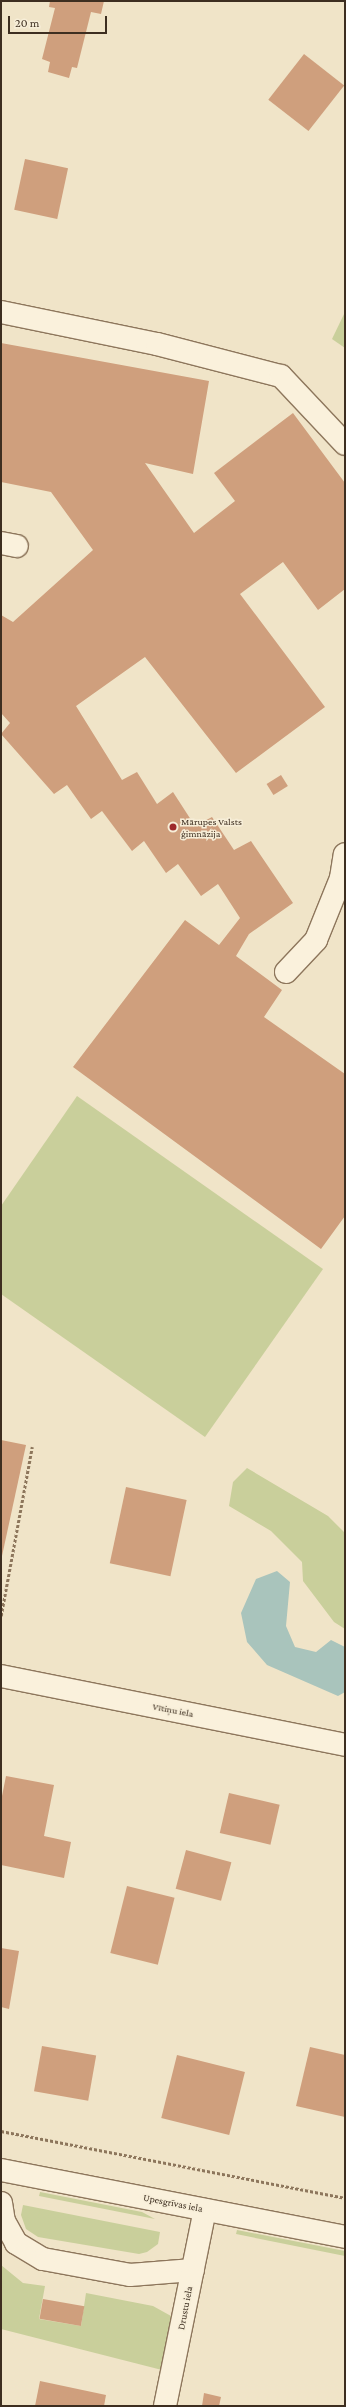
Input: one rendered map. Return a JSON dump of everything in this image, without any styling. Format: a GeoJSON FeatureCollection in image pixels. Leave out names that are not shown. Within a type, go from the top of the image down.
{"type":"FeatureCollection","features":[{"type":"Feature","properties":{"kind":"street"},"geometry":{"type":"LineString","coordinates":[[1,312],[157,344],[281,376],[345,444]]}},
{"type":"Feature","properties":{"kind":"street"},"geometry":{"type":"LineString","coordinates":[[286,972],[316,940],[341,878],[345,854]]}},
{"type":"Feature","properties":{"kind":"street","name":"Vītiņu iela"},"geometry":{"type":"LineString","coordinates":[[1,1676],[345,1745]]}},
{"type":"Feature","properties":{"kind":"street","name":"Upesgrīvas iela"},"geometry":{"type":"LineString","coordinates":[[1,2170],[345,2237]]}},
{"type":"Feature","properties":{"kind":"street"},"geometry":{"type":"LineString","coordinates":[[1,2203],[4,2221],[16,2243],[43,2259],[130,2275],[193,2270]]}},
{"type":"Feature","properties":{"kind":"street","name":"Drustu iela"},"geometry":{"type":"LineString","coordinates":[[165,2406],[205,2210]]}},
{"type":"Feature","properties":{"kind":"path"},"geometry":{"type":"LineString","coordinates":[[1,1616],[32,1447]]}},
{"type":"Feature","properties":{"kind":"path"},"geometry":{"type":"LineString","coordinates":[[1,2131],[345,2198]]}},
{"type":"Feature","properties":{"kind":"green space"},"geometry":{"type":"Polygon","coordinates":[[[345,312],[345,348],[332,339],[345,312]]]}},
{"type":"Feature","properties":{"kind":"green space"},"geometry":{"type":"Polygon","coordinates":[[[77,1096],[323,1269],[205,1437],[1,1294],[1,1206],[77,1096]]]}},
{"type":"Feature","properties":{"kind":"green space"},"geometry":{"type":"Polygon","coordinates":[[[247,1468],[328,1516],[345,1533],[345,1629],[334,1622],[303,1581],[302,1562],[271,1531],[229,1506],[233,1482],[247,1468]]]}},
{"type":"Feature","properties":{"kind":"green space"},"geometry":{"type":"Polygon","coordinates":[[[40,2192],[142,2212],[155,2219],[39,2196],[40,2192]]]}},
{"type":"Feature","properties":{"kind":"green space"},"geometry":{"type":"Polygon","coordinates":[[[23,2205],[160,2232],[158,2244],[147,2252],[139,2254],[38,2237],[26,2229],[21,2215],[23,2205]]]}},
{"type":"Feature","properties":{"kind":"green space"},"geometry":{"type":"Polygon","coordinates":[[[237,2230],[345,2251],[345,2256],[236,2234],[237,2230]]]}},
{"type":"Feature","properties":{"kind":"green space"},"geometry":{"type":"Polygon","coordinates":[[[1,2265],[23,2283],[45,2286],[39,2319],[81,2326],[86,2293],[153,2306],[171,2316],[162,2370],[1,2329],[1,2265]]]}},
{"type":"Feature","properties":{"kind":"water"},"geometry":{"type":"Polygon","coordinates":[[[277,1571],[290,1582],[286,1626],[295,1647],[316,1652],[331,1640],[345,1647],[345,1692],[338,1696],[267,1665],[247,1642],[241,1613],[256,1579],[277,1571]]]}},
{"type":"Feature","properties":{"kind":"building"},"geometry":{"type":"Polygon","coordinates":[[[50,1],[104,1],[101,14],[91,12],[77,68],[72,67],[69,78],[48,72],[50,62],[42,59],[55,8],[49,7],[50,1]]]}},
{"type":"Feature","properties":{"kind":"building"},"geometry":{"type":"Polygon","coordinates":[[[304,54],[344,85],[308,131],[268,100],[304,54]]]}},
{"type":"Feature","properties":{"kind":"building"},"geometry":{"type":"Polygon","coordinates":[[[25,159],[68,168],[57,219],[14,210],[25,159]]]}},
{"type":"Feature","properties":{"kind":"building"},"geometry":{"type":"Polygon","coordinates":[[[1,343],[209,381],[193,474],[145,463],[194,533],[235,501],[214,473],[293,413],[345,483],[345,589],[318,610],[283,562],[240,594],[325,707],[236,773],[145,657],[76,706],[122,780],[137,772],[157,804],[173,792],[195,826],[212,817],[234,850],[251,841],[293,903],[249,934],[236,956],[282,990],[264,1017],[345,1074],[345,1216],[321,1249],[73,1067],[185,920],[219,945],[240,918],[218,884],[201,896],[178,864],[166,873],[144,841],[132,851],[102,811],[91,819],[67,785],[54,794],[1,734],[10,723],[1,713],[1,615],[13,622],[93,550],[51,492],[1,482],[1,343]]]}},
{"type":"Feature","properties":{"kind":"building"},"geometry":{"type":"Polygon","coordinates":[[[281,775],[288,786],[273,795],[267,784],[281,775]]]}},
{"type":"Feature","properties":{"kind":"building"},"geometry":{"type":"Polygon","coordinates":[[[1,1440],[26,1445],[2,1556],[1,1556],[1,1440]]]}},
{"type":"Feature","properties":{"kind":"building"},"geometry":{"type":"Polygon","coordinates":[[[126,1487],[187,1500],[170,1576],[110,1563],[126,1487]]]}},
{"type":"Feature","properties":{"kind":"building"},"geometry":{"type":"Polygon","coordinates":[[[6,1776],[54,1785],[44,1836],[71,1842],[64,1878],[1,1865],[1,1801],[6,1776]]]}},
{"type":"Feature","properties":{"kind":"building"},"geometry":{"type":"Polygon","coordinates":[[[229,1793],[280,1805],[270,1845],[220,1833],[229,1793]]]}},
{"type":"Feature","properties":{"kind":"building"},"geometry":{"type":"Polygon","coordinates":[[[186,1850],[231,1862],[221,1901],[176,1889],[186,1850]]]}},
{"type":"Feature","properties":{"kind":"building"},"geometry":{"type":"Polygon","coordinates":[[[127,1886],[175,1898],[158,1965],[110,1953],[127,1886]]]}},
{"type":"Feature","properties":{"kind":"building"},"geometry":{"type":"Polygon","coordinates":[[[1,1948],[19,1951],[9,2009],[1,2007],[1,1948]]]}},
{"type":"Feature","properties":{"kind":"building"},"geometry":{"type":"Polygon","coordinates":[[[42,2046],[96,2056],[88,2101],[34,2091],[42,2046]]]}},
{"type":"Feature","properties":{"kind":"building"},"geometry":{"type":"Polygon","coordinates":[[[310,2047],[345,2055],[345,2117],[296,2106],[310,2047]]]}},
{"type":"Feature","properties":{"kind":"building"},"geometry":{"type":"Polygon","coordinates":[[[177,2055],[245,2072],[229,2135],[161,2118],[177,2055]]]}},
{"type":"Feature","properties":{"kind":"building"},"geometry":{"type":"Polygon","coordinates":[[[43,2299],[84,2306],[81,2326],[40,2319],[43,2299]]]}},
{"type":"Feature","properties":{"kind":"building"},"geometry":{"type":"Polygon","coordinates":[[[40,2381],[106,2395],[104,2406],[35,2406],[40,2381]]]}},
{"type":"Feature","properties":{"kind":"building"},"geometry":{"type":"Polygon","coordinates":[[[204,2393],[221,2397],[219,2406],[202,2406],[204,2393]]]}},
{"type":"Feature","properties":{"kind":"place","name":"Mārupes Valsts ģimnāzija"},"geometry":{"type":"Point","coordinates":[173,827]}}]}
